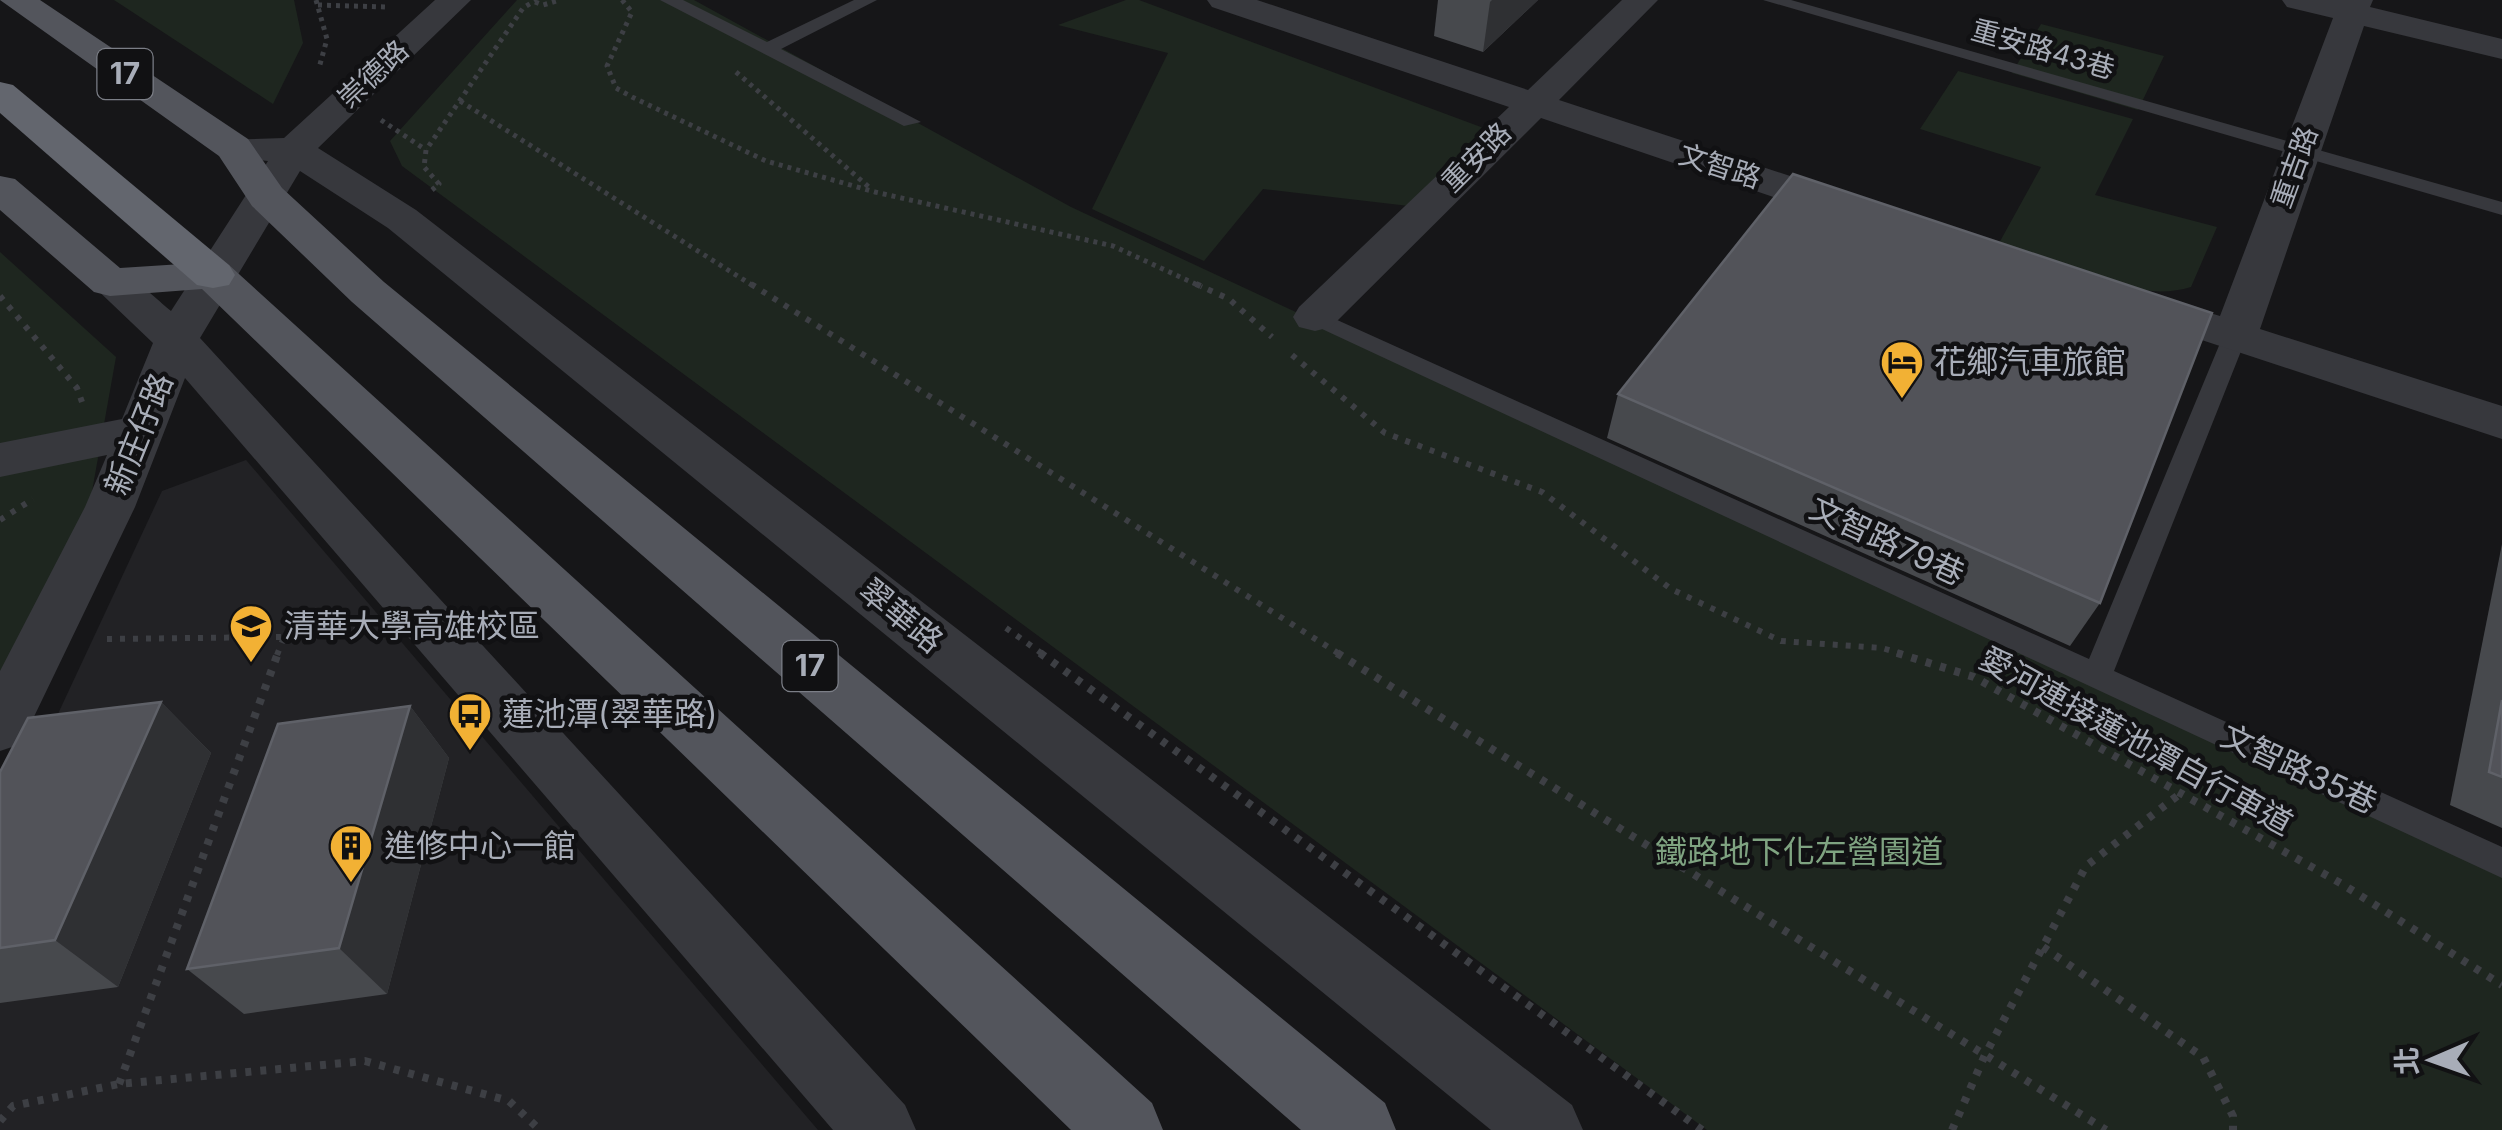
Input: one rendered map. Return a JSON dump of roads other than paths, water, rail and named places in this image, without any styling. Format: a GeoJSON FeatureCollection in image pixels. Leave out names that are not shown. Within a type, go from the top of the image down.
{"type":"FeatureCollection","features":[{"type":"Feature","properties":{"kind":"highway"},"geometry":{"type":"LineString","coordinates":[[0,94],[213,274]]}},
{"type":"Feature","properties":{"kind":"main road","name":"翠華路"},"geometry":{"type":"LineString","coordinates":[[16,0],[234,148],[281,174],[368,292],[1358,1130]]}},
{"type":"Feature","properties":{"kind":"main road"},"geometry":{"type":"LineString","coordinates":[[0,188],[110,282],[213,274],[1125,1130]]}},
{"type":"Feature","properties":{"kind":"street","name":"崇德路"},"geometry":{"type":"LineString","coordinates":[[281,174],[454,0]]}},
{"type":"Feature","properties":{"kind":"street","name":"文智路"},"geometry":{"type":"LineString","coordinates":[[1224,0],[1883,220]]}},
{"type":"Feature","properties":{"kind":"street","name":"重安路"},"geometry":{"type":"LineString","coordinates":[[1315,317],[1640,0]]}},
{"type":"Feature","properties":{"kind":"street"},"geometry":{"type":"LineString","coordinates":[[2299,0],[2354,6],[2502,49]]}},
{"type":"Feature","properties":{"kind":"street","name":"重吉路"},"geometry":{"type":"LineString","coordinates":[[2235,336],[2354,6]]}},
{"type":"Feature","properties":{"kind":"street","name":"新庄仔路"},"geometry":{"type":"LineString","coordinates":[[0,727],[110,508],[177,340],[213,274],[281,174]]}},
{"type":"Feature","properties":{"kind":"street","name":"翠華路"},"geometry":{"type":"LineString","coordinates":[[281,174],[436,245],[1546,1130]]}},
{"type":"Feature","properties":{"kind":"street"},"geometry":{"type":"LineString","coordinates":[[110,282],[177,340],[880,1130]]}},
{"type":"Feature","properties":{"kind":"street"},"geometry":{"type":"LineString","coordinates":[[2105,293],[2502,423]]}},
{"type":"Feature","properties":{"kind":"street"},"geometry":{"type":"LineString","coordinates":[[0,460],[142,430]]}},
{"type":"Feature","properties":{"kind":"lane"},"geometry":{"type":"LineString","coordinates":[[669,0],[911,122]]}},
{"type":"Feature","properties":{"kind":"lane"},"geometry":{"type":"LineString","coordinates":[[768,49],[868,0]]}},
{"type":"Feature","properties":{"kind":"lane","name":"重安路43巷"},"geometry":{"type":"LineString","coordinates":[[1772,0],[2502,209]]}},
{"type":"Feature","properties":{"kind":"lane","name":"文智路79巷"},"geometry":{"type":"LineString","coordinates":[[1315,317],[2096,676]]}},
{"type":"Feature","properties":{"kind":"lane"},"geometry":{"type":"LineString","coordinates":[[2096,676],[2235,336]]}},
{"type":"Feature","properties":{"kind":"lane","name":"文智路35巷"},"geometry":{"type":"LineString","coordinates":[[2096,676],[2502,863]]}},
{"type":"Feature","properties":{"kind":"place","name":"花鄉汽車旅館"},"geometry":{"type":"Point","coordinates":[1902,400]}},
{"type":"Feature","properties":{"kind":"place","name":"清華大學高雄校區"},"geometry":{"type":"Point","coordinates":[251,664]}},
{"type":"Feature","properties":{"kind":"place","name":"蓮池潭(翠華路)"},"geometry":{"type":"Point","coordinates":[470,752]}},
{"type":"Feature","properties":{"kind":"place","name":"進修中心一館"},"geometry":{"type":"Point","coordinates":[351,884]}},
{"type":"Feature","properties":{"kind":"park label","name":"鐵路地下化左營園道"},"geometry":{"type":"Point","coordinates":[1799,852]}}]}
